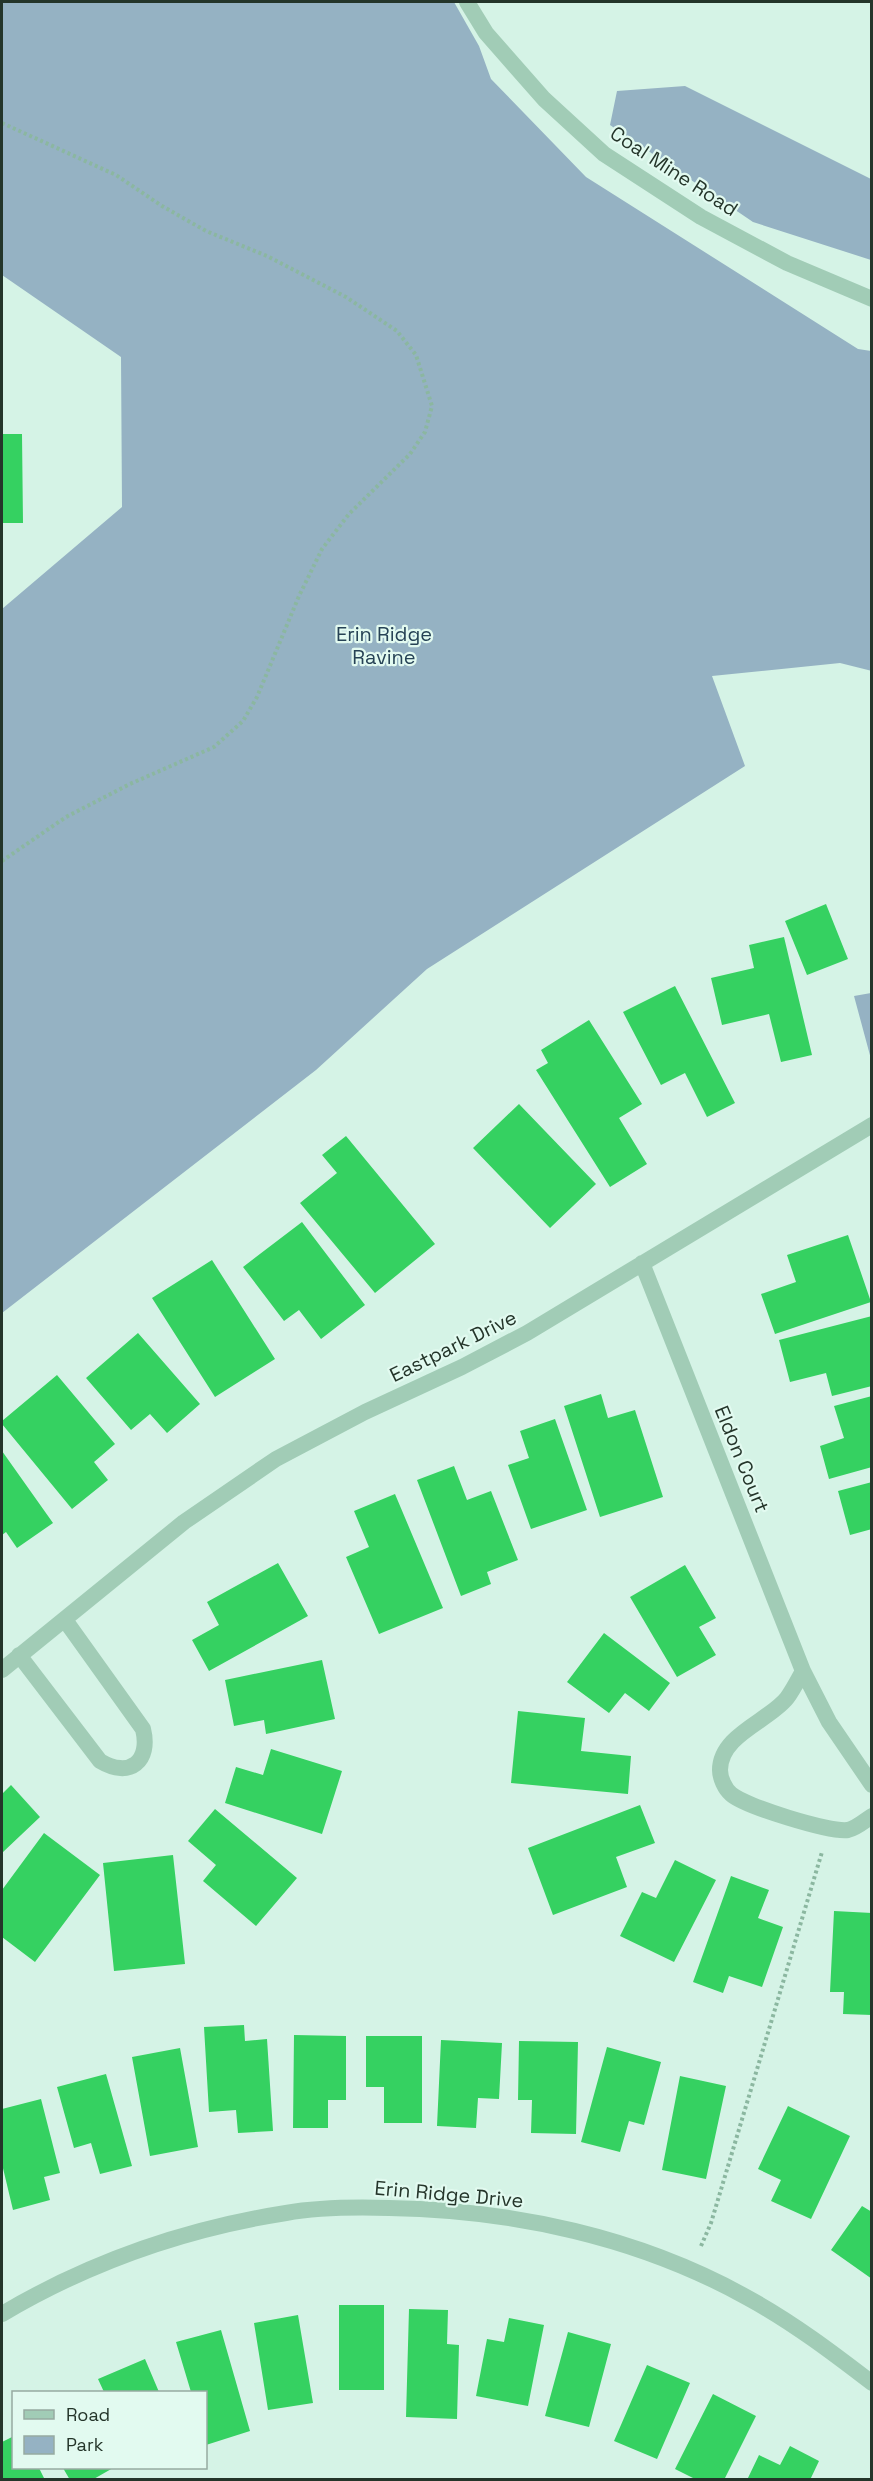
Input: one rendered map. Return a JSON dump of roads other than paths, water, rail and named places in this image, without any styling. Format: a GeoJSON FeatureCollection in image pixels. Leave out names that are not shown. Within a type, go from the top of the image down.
{"type":"FeatureCollection","features":[{"type":"Feature","properties":{"kind":"street","name":"Coal Mine Road"},"geometry":{"type":"LineString","coordinates":[[467,2],[486,33],[544,99],[604,154],[701,217],[787,263],[872,299]]}},
{"type":"Feature","properties":{"kind":"street","name":"Eastpark Drive"},"geometry":{"type":"LineString","coordinates":[[2,1670],[184,1522],[276,1459],[365,1412],[462,1367],[527,1333],[872,1125]]}},
{"type":"Feature","properties":{"kind":"street","name":"Eldon Court"},"geometry":{"type":"LineString","coordinates":[[642,1263],[803,1671],[829,1722],[872,1785]]}},
{"type":"Feature","properties":{"kind":"street"},"geometry":{"type":"LineString","coordinates":[[19,1655],[100,1761],[117,1768],[128,1768],[136,1763],[146,1747],[143,1729],[64,1620]]}},
{"type":"Feature","properties":{"kind":"street"},"geometry":{"type":"LineString","coordinates":[[803,1671],[787,1698],[768,1714],[745,1728],[727,1750],[719,1769],[722,1782],[729,1793],[745,1804],[830,1828],[847,1830],[858,1826],[872,1816]]}},
{"type":"Feature","properties":{"kind":"street","name":"Erin Ridge Drive"},"geometry":{"type":"LineString","coordinates":[[2,2314],[39,2292],[122,2254],[219,2225],[288,2212],[352,2207],[424,2208],[485,2214],[592,2235],[691,2270],[749,2298],[799,2330],[872,2383]]}},
{"type":"Feature","properties":{"kind":"park label","name":"Erin Ridge Ravine"},"geometry":{"type":"Point","coordinates":[384,646]}}]}
